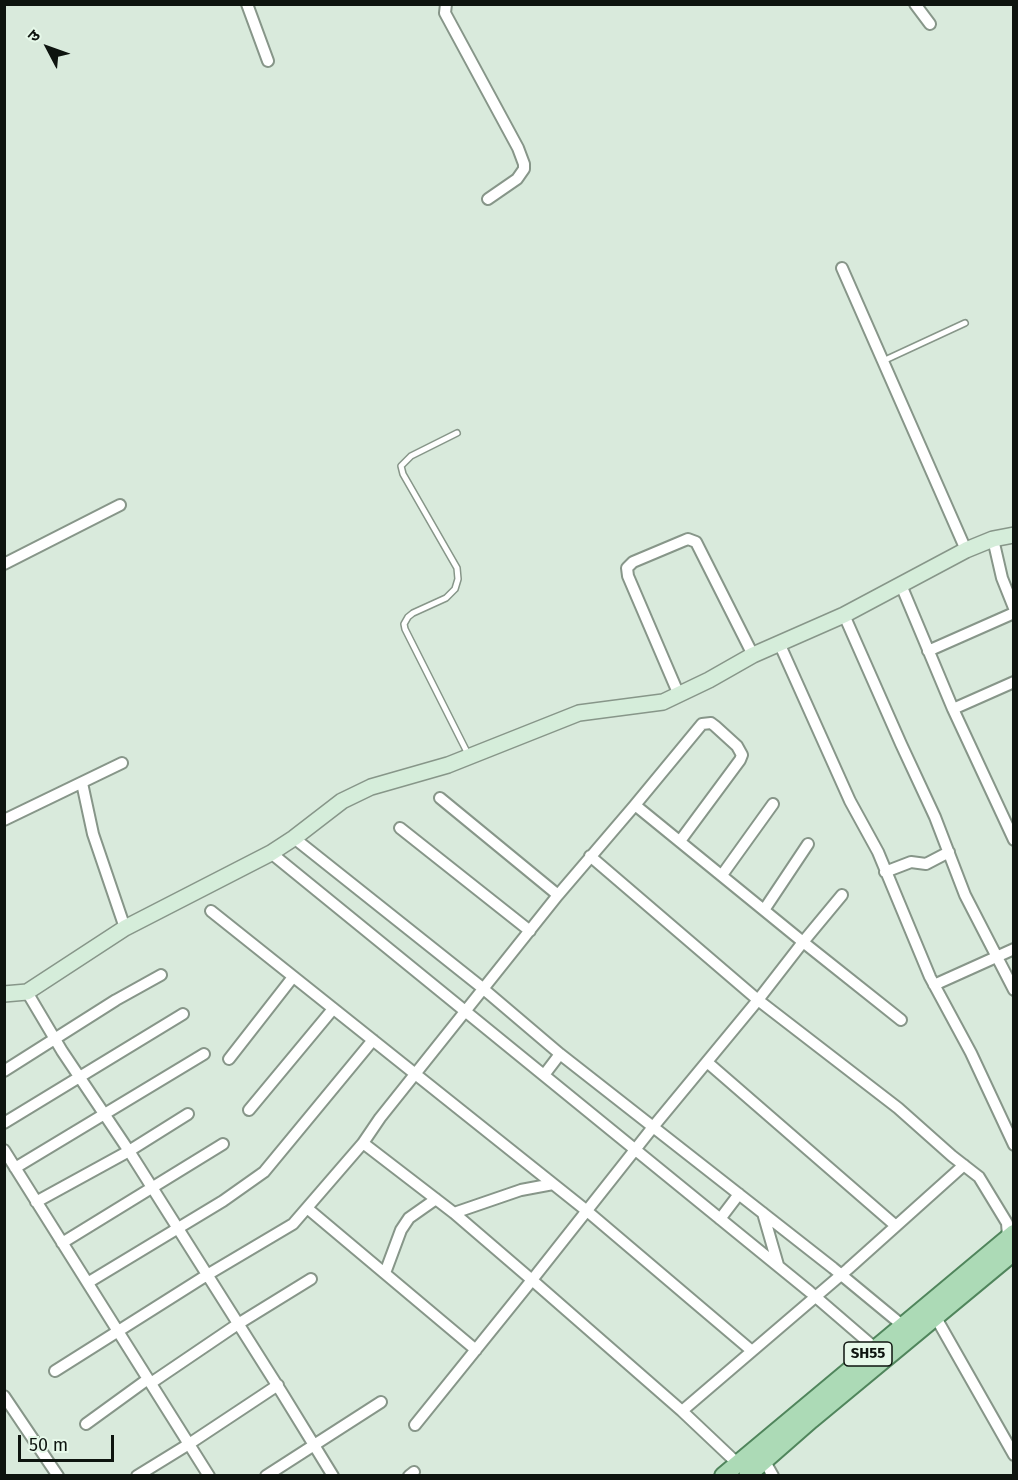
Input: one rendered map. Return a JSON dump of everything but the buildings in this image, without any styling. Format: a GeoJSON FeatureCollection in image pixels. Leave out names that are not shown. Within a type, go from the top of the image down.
{"type":"FeatureCollection","features":[{"type":"Feature","properties":{"kind":"main road","name":"SH55"},"geometry":{"type":"LineString","coordinates":[[742,1469],[875,1348],[935,1317],[1012,1241]]}},
{"type":"Feature","properties":{"kind":"main road","name":"SH55"},"geometry":{"type":"LineString","coordinates":[[723,1476],[764,1460],[897,1336],[1012,1241]]}},
{"type":"Feature","properties":{"kind":"street"},"geometry":{"type":"LineString","coordinates":[[247,4],[268,61]]}},
{"type":"Feature","properties":{"kind":"street"},"geometry":{"type":"LineString","coordinates":[[446,4],[445,13],[518,148],[524,164],[524,169],[517,178],[488,199]]}},
{"type":"Feature","properties":{"kind":"street"},"geometry":{"type":"LineString","coordinates":[[915,4],[930,24]]}},
{"type":"Feature","properties":{"kind":"street"},"geometry":{"type":"LineString","coordinates":[[842,268],[966,550]]}},
{"type":"Feature","properties":{"kind":"street"},"geometry":{"type":"LineString","coordinates":[[4,564],[120,505]]}},
{"type":"Feature","properties":{"kind":"street"},"geometry":{"type":"LineString","coordinates":[[4,994],[27,992],[125,928],[271,853],[342,801],[371,787],[448,765],[469,755],[534,732],[561,718],[579,713],[663,702],[753,655],[844,615],[966,550],[993,539],[1014,535]]}},
{"type":"Feature","properties":{"kind":"street"},"geometry":{"type":"LineString","coordinates":[[679,695],[628,576],[627,568],[633,562],[688,539],[696,542],[753,655]]}},
{"type":"Feature","properties":{"kind":"street"},"geometry":{"type":"LineString","coordinates":[[993,539],[1002,578],[1014,608]]}},
{"type":"Feature","properties":{"kind":"street"},"geometry":{"type":"LineString","coordinates":[[901,585],[953,709],[1014,840]]}},
{"type":"Feature","properties":{"kind":"street"},"geometry":{"type":"LineString","coordinates":[[928,651],[1014,613]]}},
{"type":"Feature","properties":{"kind":"street"},"geometry":{"type":"LineString","coordinates":[[844,615],[935,817],[965,895],[1014,990]]}},
{"type":"Feature","properties":{"kind":"street"},"geometry":{"type":"LineString","coordinates":[[780,645],[850,801],[878,852],[934,985],[971,1053],[1014,1145]]}},
{"type":"Feature","properties":{"kind":"street"},"geometry":{"type":"LineString","coordinates":[[953,709],[1014,682]]}},
{"type":"Feature","properties":{"kind":"street"},"geometry":{"type":"LineString","coordinates":[[55,1371],[207,1275],[293,1224],[363,1143],[380,1118],[590,856],[636,805],[702,724],[711,723],[737,746],[742,755],[680,841]]}},
{"type":"Feature","properties":{"kind":"street"},"geometry":{"type":"LineString","coordinates":[[4,820],[122,763]]}},
{"type":"Feature","properties":{"kind":"street"},"geometry":{"type":"LineString","coordinates":[[82,783],[93,834],[125,928]]}},
{"type":"Feature","properties":{"kind":"street"},"geometry":{"type":"LineString","coordinates":[[440,798],[558,896]]}},
{"type":"Feature","properties":{"kind":"street"},"geometry":{"type":"LineString","coordinates":[[722,875],[773,804]]}},
{"type":"Feature","properties":{"kind":"street"},"geometry":{"type":"LineString","coordinates":[[636,805],[901,1020]]}},
{"type":"Feature","properties":{"kind":"street"},"geometry":{"type":"LineString","coordinates":[[400,828],[530,931]]}},
{"type":"Feature","properties":{"kind":"street"},"geometry":{"type":"LineString","coordinates":[[294,838],[483,989],[560,1054],[841,1275],[897,1336]]}},
{"type":"Feature","properties":{"kind":"street"},"geometry":{"type":"LineString","coordinates":[[764,910],[808,844]]}},
{"type":"Feature","properties":{"kind":"street"},"geometry":{"type":"LineString","coordinates":[[885,872],[911,862],[926,864],[949,852]]}},
{"type":"Feature","properties":{"kind":"street"},"geometry":{"type":"LineString","coordinates":[[271,853],[816,1296],[875,1348]]}},
{"type":"Feature","properties":{"kind":"street"},"geometry":{"type":"LineString","coordinates":[[590,856],[758,1000],[898,1108],[979,1177],[1007,1223],[1012,1241]]}},
{"type":"Feature","properties":{"kind":"street"},"geometry":{"type":"LineString","coordinates":[[415,1425],[842,895]]}},
{"type":"Feature","properties":{"kind":"street"},"geometry":{"type":"LineString","coordinates":[[211,911],[587,1211],[752,1351]]}},
{"type":"Feature","properties":{"kind":"street"},"geometry":{"type":"LineString","coordinates":[[934,985],[1014,950]]}},
{"type":"Feature","properties":{"kind":"street"},"geometry":{"type":"LineString","coordinates":[[4,1071],[116,1000],[161,975]]}},
{"type":"Feature","properties":{"kind":"street"},"geometry":{"type":"LineString","coordinates":[[229,1059],[293,977]]}},
{"type":"Feature","properties":{"kind":"street"},"geometry":{"type":"LineString","coordinates":[[27,992],[54,1038],[278,1385],[333,1476]]}},
{"type":"Feature","properties":{"kind":"street"},"geometry":{"type":"LineString","coordinates":[[249,1110],[333,1009]]}},
{"type":"Feature","properties":{"kind":"street"},"geometry":{"type":"LineString","coordinates":[[4,1123],[183,1014]]}},
{"type":"Feature","properties":{"kind":"street"},"geometry":{"type":"LineString","coordinates":[[88,1282],[223,1201],[264,1172],[373,1040]]}},
{"type":"Feature","properties":{"kind":"street"},"geometry":{"type":"LineString","coordinates":[[15,1168],[204,1054]]}},
{"type":"Feature","properties":{"kind":"street"},"geometry":{"type":"LineString","coordinates":[[544,1075],[560,1054]]}},
{"type":"Feature","properties":{"kind":"street"},"geometry":{"type":"LineString","coordinates":[[707,1062],[896,1226]]}},
{"type":"Feature","properties":{"kind":"street"},"geometry":{"type":"LineString","coordinates":[[36,1202],[129,1151],[188,1114]]}},
{"type":"Feature","properties":{"kind":"street"},"geometry":{"type":"LineString","coordinates":[[363,1143],[454,1213],[532,1280],[682,1411],[742,1469]]}},
{"type":"Feature","properties":{"kind":"street"},"geometry":{"type":"LineString","coordinates":[[62,1243],[223,1144]]}},
{"type":"Feature","properties":{"kind":"street"},"geometry":{"type":"LineString","coordinates":[[4,1150],[209,1476]]}},
{"type":"Feature","properties":{"kind":"street"},"geometry":{"type":"LineString","coordinates":[[682,1411],[841,1275],[964,1165]]}},
{"type":"Feature","properties":{"kind":"street"},"geometry":{"type":"LineString","coordinates":[[454,1213],[521,1190],[553,1184]]}},
{"type":"Feature","properties":{"kind":"street"},"geometry":{"type":"LineString","coordinates":[[720,1219],[739,1194]]}},
{"type":"Feature","properties":{"kind":"street"},"geometry":{"type":"LineString","coordinates":[[385,1273],[405,1224],[419,1210],[436,1199]]}},
{"type":"Feature","properties":{"kind":"street"},"geometry":{"type":"LineString","coordinates":[[307,1208],[476,1350]]}},
{"type":"Feature","properties":{"kind":"street"},"geometry":{"type":"LineString","coordinates":[[763,1213],[778,1266]]}},
{"type":"Feature","properties":{"kind":"street"},"geometry":{"type":"LineString","coordinates":[[86,1424],[311,1279]]}},
{"type":"Feature","properties":{"kind":"street"},"geometry":{"type":"LineString","coordinates":[[935,1317],[1014,1455]]}},
{"type":"Feature","properties":{"kind":"street"},"geometry":{"type":"LineString","coordinates":[[137,1476],[278,1385]]}},
{"type":"Feature","properties":{"kind":"street"},"geometry":{"type":"LineString","coordinates":[[4,1396],[58,1476]]}},
{"type":"Feature","properties":{"kind":"street"},"geometry":{"type":"LineString","coordinates":[[266,1476],[381,1402]]}},
{"type":"Feature","properties":{"kind":"street"},"geometry":{"type":"LineString","coordinates":[[764,1460],[773,1476]]}},
{"type":"Feature","properties":{"kind":"lane"},"geometry":{"type":"LineString","coordinates":[[883,361],[965,323]]}},
{"type":"Feature","properties":{"kind":"lane"},"geometry":{"type":"LineString","coordinates":[[457,433],[411,456],[402,466],[403,474],[457,568],[458,579],[454,589],[446,598],[408,617],[404,624],[469,755]]}}]}
